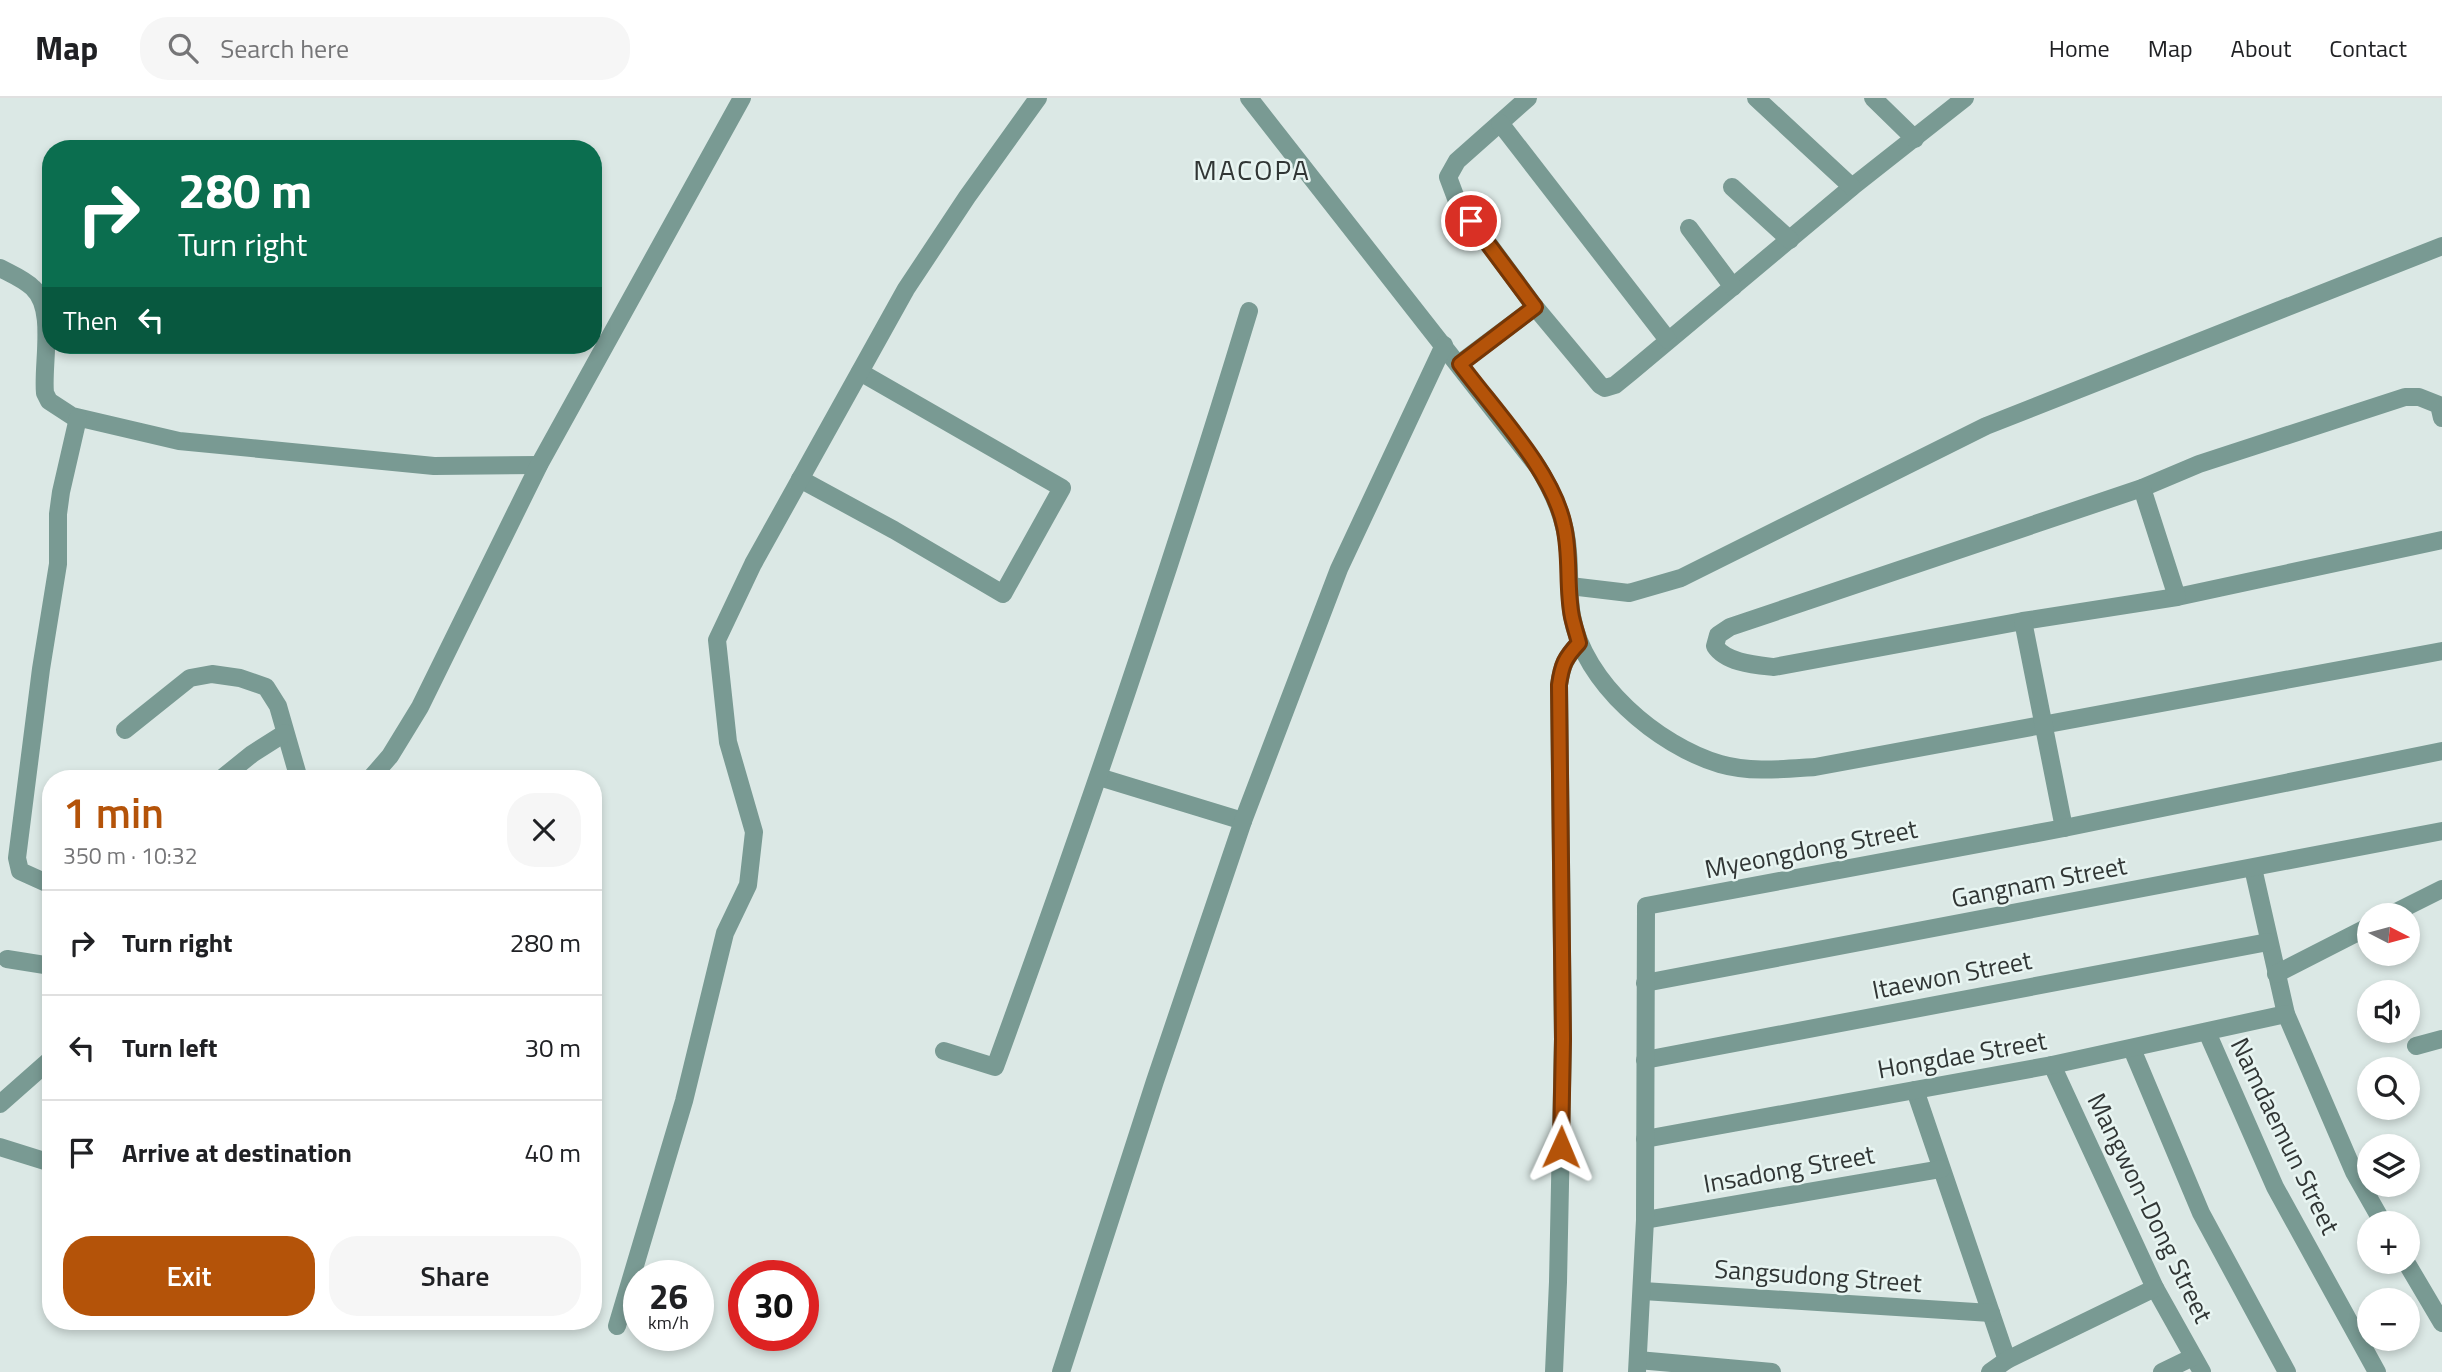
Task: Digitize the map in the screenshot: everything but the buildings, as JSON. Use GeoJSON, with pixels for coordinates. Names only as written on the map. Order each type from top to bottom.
{"type":"FeatureCollection","features":[{"type":"Feature","properties":{"kind":"street"},"geometry":{"type":"LineString","coordinates":[[602,352],[741,98]]}},
{"type":"Feature","properties":{"kind":"street"},"geometry":{"type":"LineString","coordinates":[[617,1325],[684,1101],[725,933],[748,885],[754,832],[728,742],[717,640],[753,564],[906,289],[931,249],[1038,98]]}},
{"type":"Feature","properties":{"kind":"street"},"geometry":{"type":"LineString","coordinates":[[1249,98],[1460,364],[1538,467],[1555,495],[1564,523],[1572,616],[1579,643],[1600,677],[1640,721],[1680,748],[1721,765],[1764,771],[1815,767],[2442,651]]}},
{"type":"Feature","properties":{"kind":"street"},"geometry":{"type":"LineString","coordinates":[[1528,98],[1458,161],[1449,173],[1449,182],[1457,201],[1535,307],[1605,388],[1615,385],[1852,187],[1965,98]]}},
{"type":"Feature","properties":{"kind":"street"},"geometry":{"type":"LineString","coordinates":[[1756,98],[1852,187]]}},
{"type":"Feature","properties":{"kind":"street"},"geometry":{"type":"LineString","coordinates":[[1873,98],[1915,139]]}},
{"type":"Feature","properties":{"kind":"street"},"geometry":{"type":"LineString","coordinates":[[1500,123],[1668,340]]}},
{"type":"Feature","properties":{"kind":"street"},"geometry":{"type":"LineString","coordinates":[[1732,187],[1790,240]]}},
{"type":"Feature","properties":{"kind":"street"},"geometry":{"type":"LineString","coordinates":[[1689,228],[1733,287]]}},
{"type":"Feature","properties":{"kind":"street"},"geometry":{"type":"LineString","coordinates":[[1570,586],[1629,593],[1681,578],[1986,426],[2442,246]]}},
{"type":"Feature","properties":{"kind":"street"},"geometry":{"type":"LineString","coordinates":[[0,268],[25,282],[40,298],[42,306]]}},
{"type":"Feature","properties":{"kind":"street"},"geometry":{"type":"LineString","coordinates":[[1460,364],[1535,307]]}},
{"type":"Feature","properties":{"kind":"street"},"geometry":{"type":"LineString","coordinates":[[944,1051],[996,1068],[1171,564],[1249,311]]}},
{"type":"Feature","properties":{"kind":"street"},"geometry":{"type":"LineString","coordinates":[[1061,1372],[1243,821],[1339,569],[1444,345]]}},
{"type":"Feature","properties":{"kind":"street"},"geometry":{"type":"LineString","coordinates":[[45,354],[46,393],[49,401],[56,407],[78,418],[139,433],[208,444],[435,466],[540,465]]}},
{"type":"Feature","properties":{"kind":"street"},"geometry":{"type":"LineString","coordinates":[[378,770],[390,756],[420,707],[540,465],[601,354]]}},
{"type":"Feature","properties":{"kind":"street"},"geometry":{"type":"LineString","coordinates":[[800,479],[1003,594],[1062,488],[860,372]]}},
{"type":"Feature","properties":{"kind":"street"},"geometry":{"type":"LineString","coordinates":[[2442,418],[2439,405],[2419,397],[2405,397],[2199,464],[2142,488],[1730,627],[1718,635],[1715,646],[1718,651],[1743,662],[1774,667],[2023,621],[2177,597],[2442,540]]}},
{"type":"Feature","properties":{"kind":"street"},"geometry":{"type":"LineString","coordinates":[[42,881],[20,871],[17,858],[41,669],[58,564],[60,503],[66,463],[78,418]]}},
{"type":"Feature","properties":{"kind":"street"},"geometry":{"type":"LineString","coordinates":[[2142,488],[2177,597]]}},
{"type":"Feature","properties":{"kind":"street"},"geometry":{"type":"LineString","coordinates":[[2023,621],[2064,828]]}},
{"type":"Feature","properties":{"kind":"street"},"geometry":{"type":"LineString","coordinates":[[1554,1372],[1563,1039],[1559,685],[1561,667],[1579,643]]}},
{"type":"Feature","properties":{"kind":"street"},"geometry":{"type":"LineString","coordinates":[[125,730],[190,678],[212,674],[240,678],[266,687],[278,706],[296,770]]}},
{"type":"Feature","properties":{"kind":"street"},"geometry":{"type":"LineString","coordinates":[[232,770],[285,733]]}},
{"type":"Feature","properties":{"kind":"street","name":"Myeongdong Street"},"geometry":{"type":"LineString","coordinates":[[1638,1366],[1645,1220],[1646,906],[2064,828],[2442,751]]}},
{"type":"Feature","properties":{"kind":"street"},"geometry":{"type":"LineString","coordinates":[[1099,777],[1243,821]]}},
{"type":"Feature","properties":{"kind":"street","name":"Gangnam Street"},"geometry":{"type":"LineString","coordinates":[[1645,983],[2442,831]]}},
{"type":"Feature","properties":{"kind":"street"},"geometry":{"type":"LineString","coordinates":[[2253,868],[2286,1014],[2343,1148],[2377,1211]]}},
{"type":"Feature","properties":{"kind":"street"},"geometry":{"type":"LineString","coordinates":[[2414,903],[2442,889]]}},
{"type":"Feature","properties":{"kind":"street"},"geometry":{"type":"LineString","coordinates":[[2276,974],[2357,933]]}},
{"type":"Feature","properties":{"kind":"street","name":"Itaewon Street"},"geometry":{"type":"LineString","coordinates":[[1646,1060],[2268,942]]}},
{"type":"Feature","properties":{"kind":"street"},"geometry":{"type":"LineString","coordinates":[[7,959],[42,965]]}},
{"type":"Feature","properties":{"kind":"street","name":"Hongdae Street"},"geometry":{"type":"LineString","coordinates":[[1645,1139],[2052,1065],[2286,1014]]}},
{"type":"Feature","properties":{"kind":"street","name":"Namdaemun Street"},"geometry":{"type":"LineString","coordinates":[[2207,1032],[2275,1187],[2377,1372]]}},
{"type":"Feature","properties":{"kind":"street"},"geometry":{"type":"LineString","coordinates":[[2416,1046],[2442,1039]]}},
{"type":"Feature","properties":{"kind":"street"},"geometry":{"type":"LineString","coordinates":[[2133,1049],[2201,1213],[2287,1372]]}},
{"type":"Feature","properties":{"kind":"street","name":"Mangwon-Dong Street"},"geometry":{"type":"LineString","coordinates":[[2052,1065],[2155,1288],[2197,1364]]}},
{"type":"Feature","properties":{"kind":"street"},"geometry":{"type":"LineString","coordinates":[[0,1104],[42,1067]]}},
{"type":"Feature","properties":{"kind":"street"},"geometry":{"type":"LineString","coordinates":[[1915,1090],[2007,1360]]}},
{"type":"Feature","properties":{"kind":"street"},"geometry":{"type":"LineString","coordinates":[[0,1147],[42,1160]]}},
{"type":"Feature","properties":{"kind":"street","name":"Insadong Street"},"geometry":{"type":"LineString","coordinates":[[1645,1220],[1941,1169]]}},
{"type":"Feature","properties":{"kind":"street"},"geometry":{"type":"LineString","coordinates":[[2413,1274],[2442,1323]]}},
{"type":"Feature","properties":{"kind":"street"},"geometry":{"type":"LineString","coordinates":[[1990,1372],[2007,1360],[2155,1288]]}},
{"type":"Feature","properties":{"kind":"street","name":"Sangsudong Street"},"geometry":{"type":"LineString","coordinates":[[1643,1291],[1991,1313]]}},
{"type":"Feature","properties":{"kind":"street"},"geometry":{"type":"LineString","coordinates":[[2162,1372],[2197,1364]]}},
{"type":"Feature","properties":{"kind":"street"},"geometry":{"type":"LineString","coordinates":[[1638,1366],[1772,1372]]}},
{"type":"Feature","properties":{"kind":"district","name":"MACOPA"},"geometry":{"type":"Point","coordinates":[1252,170]}},
{"type":"Feature","properties":{"kind":"route"},"geometry":{"type":"LineString","coordinates":[[1471,221],[1535,307],[1460,364],[1538,467],[1555,495],[1564,523],[1572,616],[1579,643],[1561,667],[1559,685],[1563,1039],[1561,1147]]}}]}
